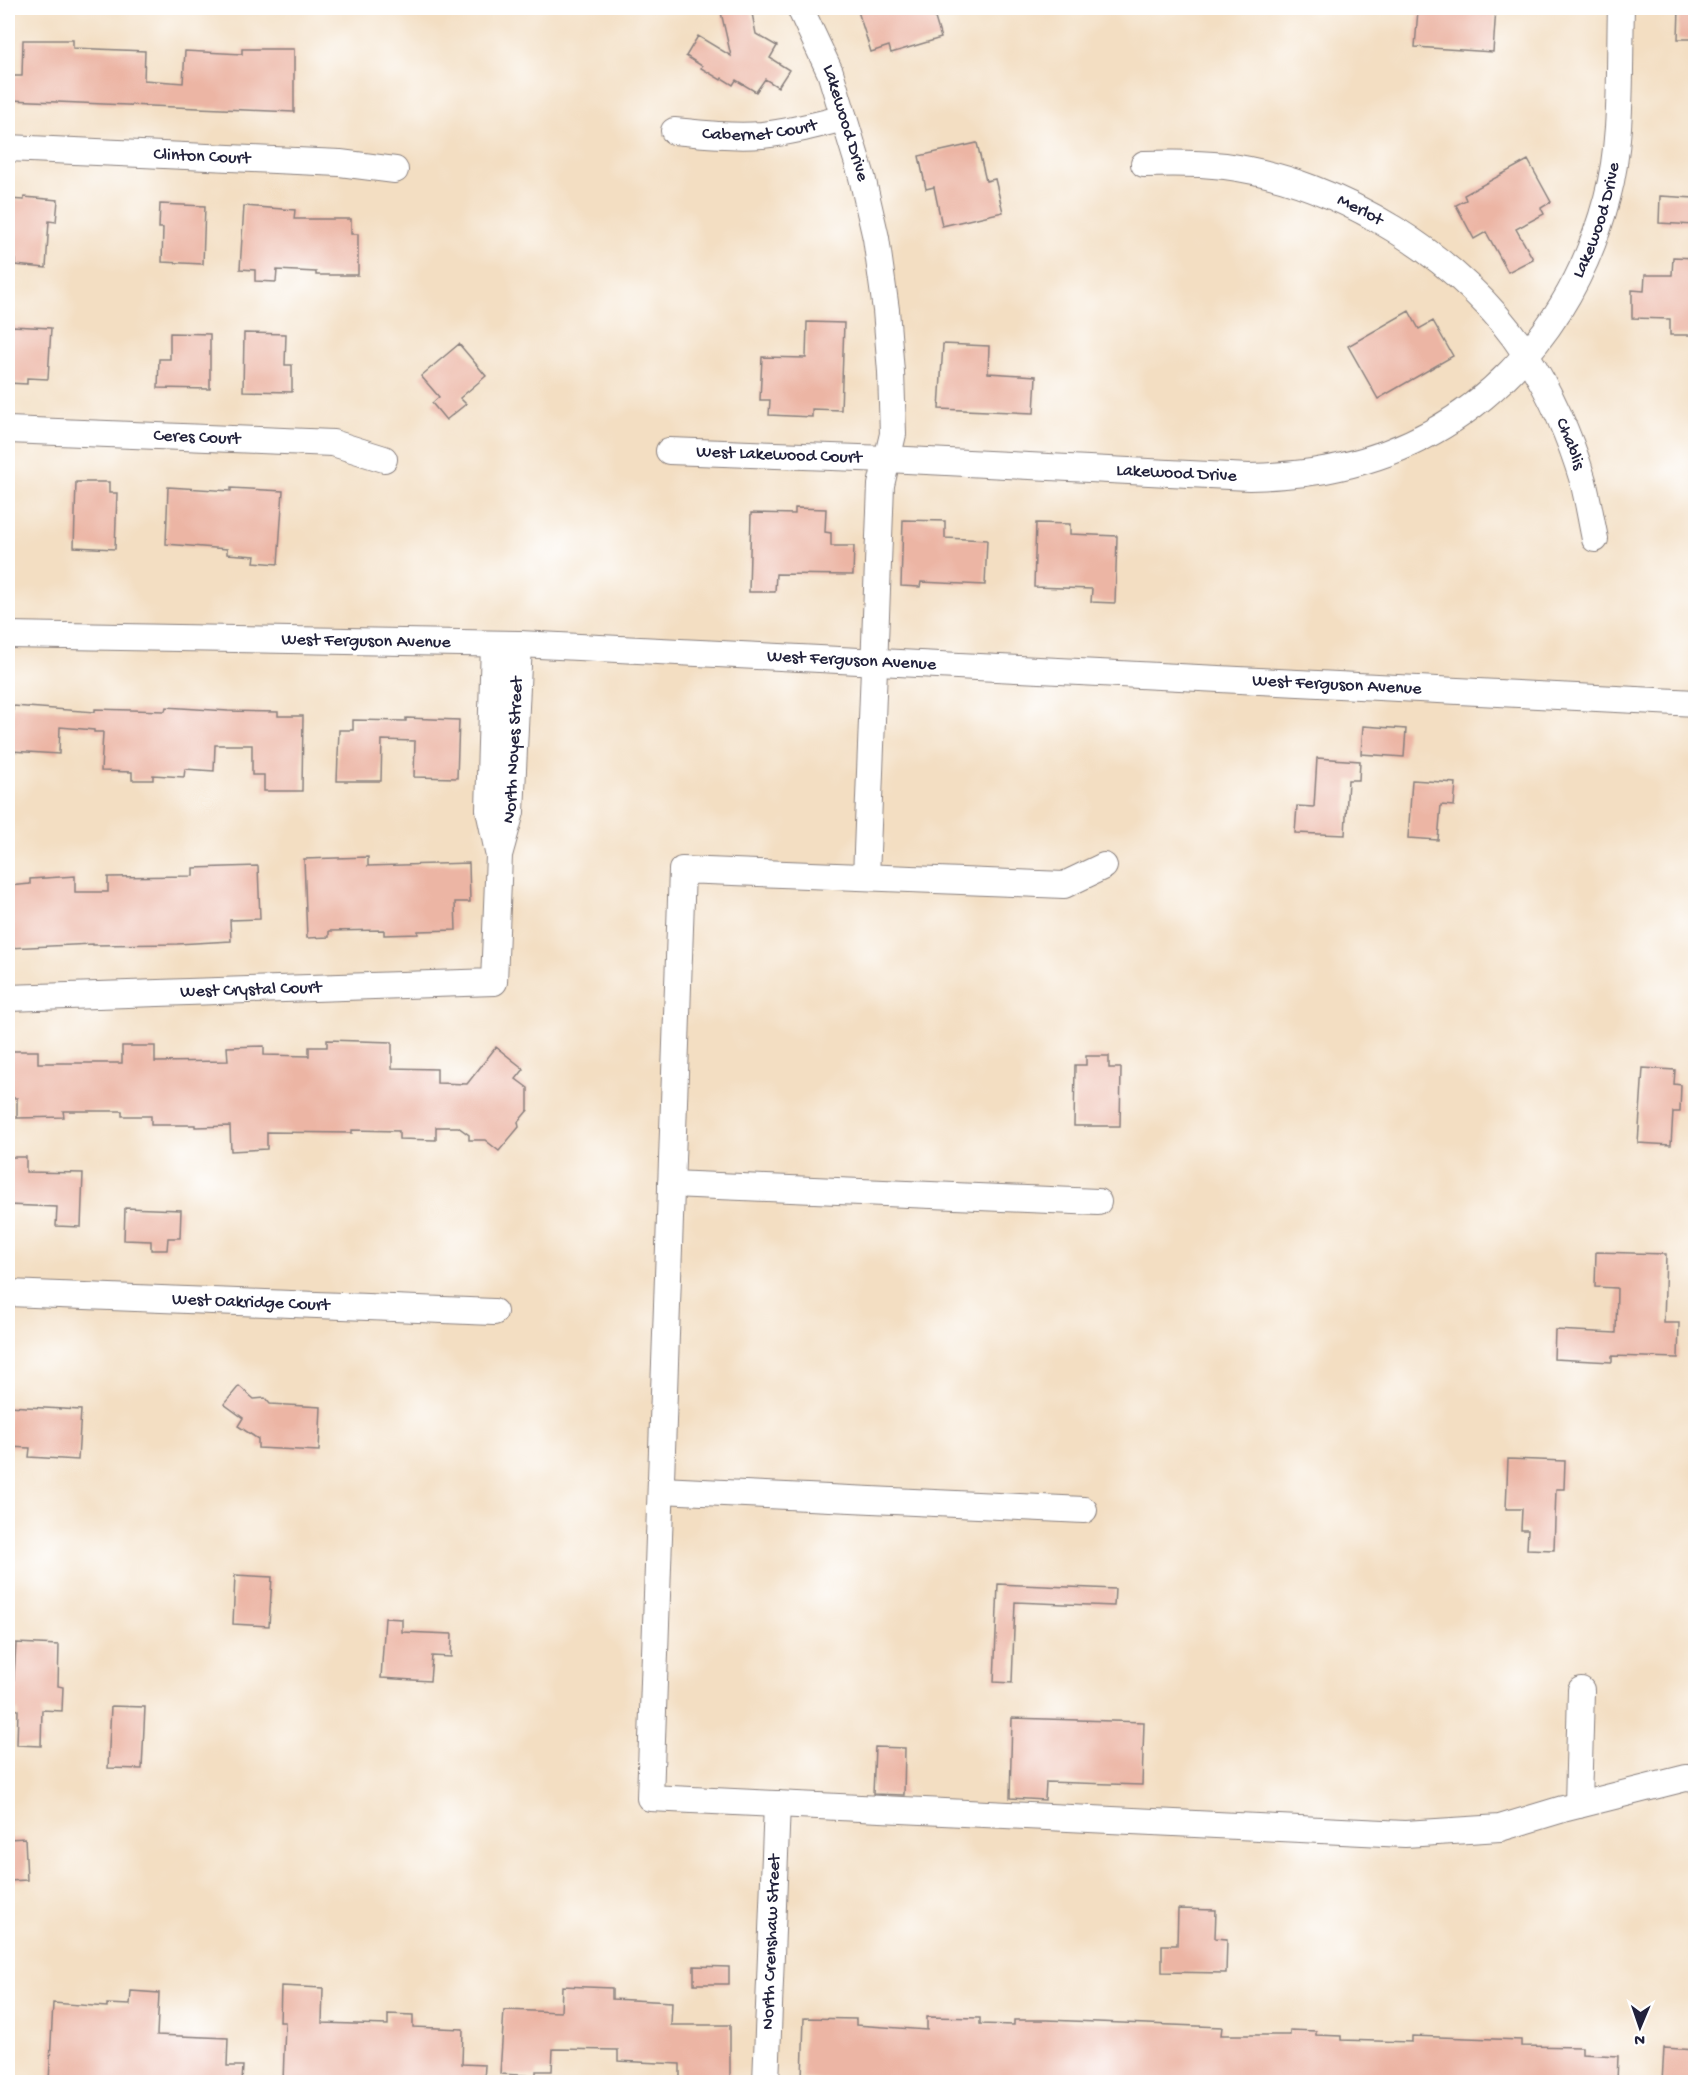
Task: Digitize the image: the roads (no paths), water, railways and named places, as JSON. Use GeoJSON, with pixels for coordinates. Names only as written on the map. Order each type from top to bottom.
{"type":"FeatureCollection","features":[{"type":"Feature","properties":{"kind":"street","name":"Lakewood Drive"},"geometry":{"type":"LineString","coordinates":[[800,8],[830,72],[862,177],[876,238],[886,310],[891,372],[893,434],[887,459],[1249,477],[1295,475],[1340,467],[1387,453],[1424,436],[1469,408],[1510,374],[1527,356],[1576,283],[1596,235],[1608,196],[1615,153],[1622,8]]}},
{"type":"Feature","properties":{"kind":"street","name":"Cabernet Court"},"geometry":{"type":"LineString","coordinates":[[674,131],[719,135],[760,135],[798,130],[844,118]]}},
{"type":"Feature","properties":{"kind":"street","name":"Clinton Court"},"geometry":{"type":"LineString","coordinates":[[8,148],[340,163],[395,170]]}},
{"type":"Feature","properties":{"kind":"street","name":"Merlot"},"geometry":{"type":"LineString","coordinates":[[1144,164],[1226,166],[1308,187],[1356,207],[1394,229],[1428,253],[1472,290],[1510,331],[1527,356]]}},
{"type":"Feature","properties":{"kind":"street","name":"Chablis"},"geometry":{"type":"LineString","coordinates":[[1527,356],[1565,429],[1583,482],[1595,539]]}},
{"type":"Feature","properties":{"kind":"street","name":"Ceres Court"},"geometry":{"type":"LineString","coordinates":[[8,430],[333,444],[384,459]]}},
{"type":"Feature","properties":{"kind":"street","name":"West Lakewood Court"},"geometry":{"type":"LineString","coordinates":[[669,451],[887,459]]}},
{"type":"Feature","properties":{"kind":"street"},"geometry":{"type":"LineString","coordinates":[[866,877],[881,485],[887,459]]}},
{"type":"Feature","properties":{"kind":"street","name":"West Ferguson Avenue"},"geometry":{"type":"LineString","coordinates":[[8,635],[507,644],[1695,703]]}},
{"type":"Feature","properties":{"kind":"street","name":"North Noyes Street"},"geometry":{"type":"LineString","coordinates":[[494,982],[499,855],[489,810],[507,644]]}},
{"type":"Feature","properties":{"kind":"street"},"geometry":{"type":"LineString","coordinates":[[1104,866],[1064,885],[682,870],[650,1798],[1405,1834],[1500,1828],[1578,1805],[1686,1778],[1695,1779]]}},
{"type":"Feature","properties":{"kind":"street","name":"West Crystal Court"},"geometry":{"type":"LineString","coordinates":[[8,999],[494,982]]}},
{"type":"Feature","properties":{"kind":"street"},"geometry":{"type":"LineString","coordinates":[[671,1184],[1098,1202]]}},
{"type":"Feature","properties":{"kind":"street","name":"West Oakridge Court"},"geometry":{"type":"LineString","coordinates":[[8,1293],[494,1312]]}},
{"type":"Feature","properties":{"kind":"street"},"geometry":{"type":"LineString","coordinates":[[661,1490],[1084,1510]]}},
{"type":"Feature","properties":{"kind":"street"},"geometry":{"type":"LineString","coordinates":[[1578,1805],[1581,1690]]}},
{"type":"Feature","properties":{"kind":"street","name":"North Crenshaw Street"},"geometry":{"type":"LineString","coordinates":[[766,2082],[777,1804]]}}]}
